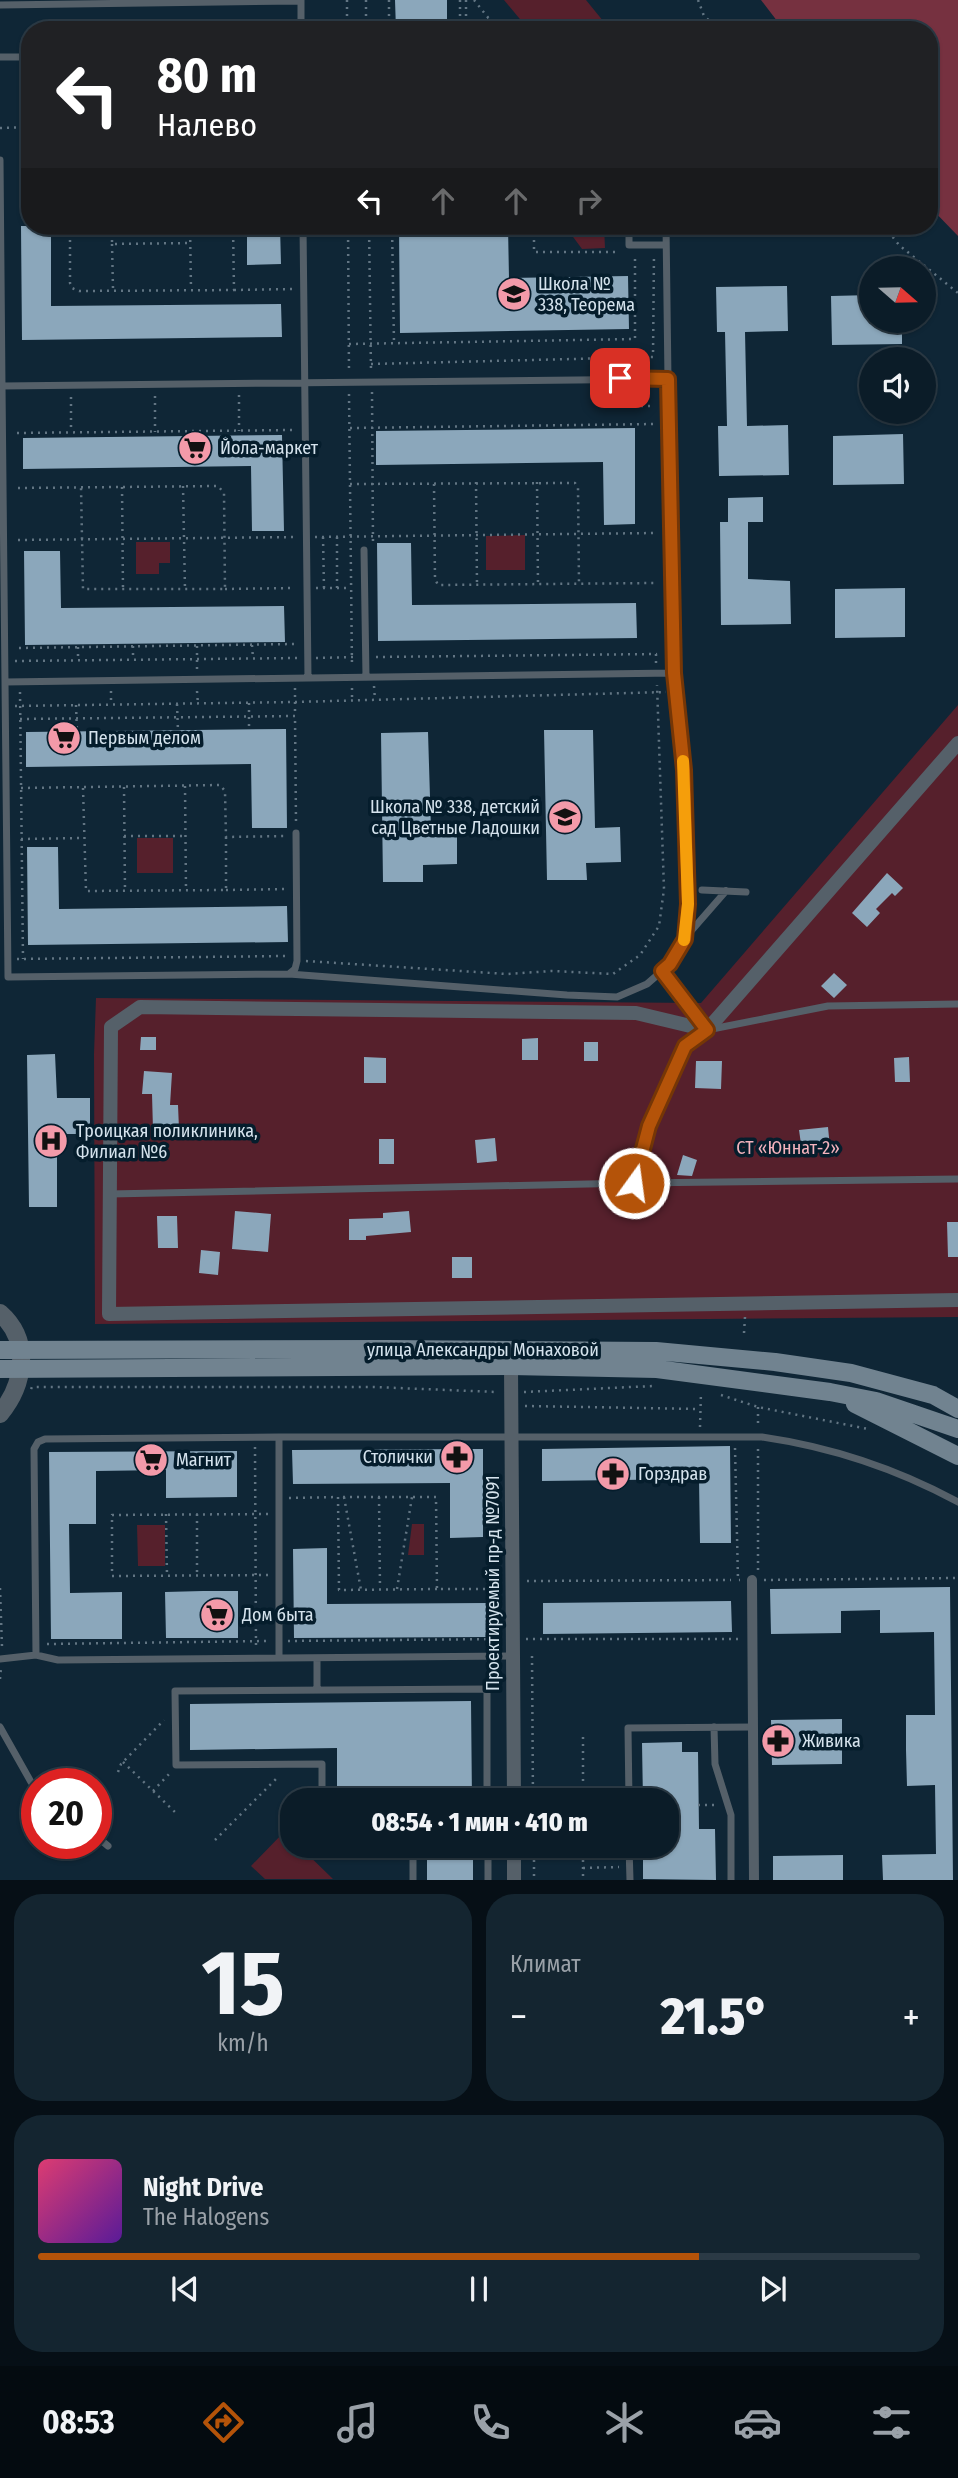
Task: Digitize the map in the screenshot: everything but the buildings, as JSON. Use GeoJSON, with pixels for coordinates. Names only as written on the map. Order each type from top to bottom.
{"type":"FeatureCollection","features":[{"type":"Feature","properties":{"kind":"main road","name":"улица Александры Монаховой"},"geometry":{"type":"LineString","coordinates":[[0,1368],[21,1359],[401,1349],[656,1351],[840,1371],[933,1395],[958,1409]]}},
{"type":"Feature","properties":{"kind":"main road","name":"улица Александры Монаховой"},"geometry":{"type":"LineString","coordinates":[[0,1350],[21,1359],[657,1369],[830,1392],[898,1407],[958,1429]]}},
{"type":"Feature","properties":{"kind":"main road"},"geometry":{"type":"LineString","coordinates":[[830,1392],[958,1456]]}},
{"type":"Feature","properties":{"kind":"main road"},"geometry":{"type":"LineString","coordinates":[[933,1395],[958,1401]]}},
{"type":"Feature","properties":{"kind":"street"},"geometry":{"type":"LineString","coordinates":[[958,743],[707,1030],[636,1013],[141,1007],[111,1027],[109,1314],[958,1300]]}},
{"type":"Feature","properties":{"kind":"street"},"geometry":{"type":"LineString","coordinates":[[0,1314],[16,1336],[21,1359],[15,1393],[0,1414]]}},
{"type":"Feature","properties":{"kind":"street","name":"Проектируемый пр-д №7091"},"geometry":{"type":"LineString","coordinates":[[511,1366],[514,1788]]}},
{"type":"Feature","properties":{"kind":"street"},"geometry":{"type":"LineString","coordinates":[[752,1580],[754,1880]]}},
{"type":"Feature","properties":{"kind":"street"},"geometry":{"type":"LineString","coordinates":[[514,1858],[514,1880]]}},
{"type":"Feature","properties":{"kind":"lane"},"geometry":{"type":"LineString","coordinates":[[0,5],[301,1],[301,21]]}},
{"type":"Feature","properties":{"kind":"lane"},"geometry":{"type":"LineString","coordinates":[[0,57],[21,57]]}},
{"type":"Feature","properties":{"kind":"lane"},"geometry":{"type":"LineString","coordinates":[[0,160],[8,959],[4,977],[289,974],[617,997],[647,984],[670,964],[685,939],[726,891]]}},
{"type":"Feature","properties":{"kind":"lane"},"geometry":{"type":"LineString","coordinates":[[303,235],[308,678]]}},
{"type":"Feature","properties":{"kind":"lane"},"geometry":{"type":"LineString","coordinates":[[629,235],[629,244],[666,245]]}},
{"type":"Feature","properties":{"kind":"lane"},"geometry":{"type":"LineString","coordinates":[[666,235],[674,673],[684,770],[688,904],[685,939]]}},
{"type":"Feature","properties":{"kind":"lane"},"geometry":{"type":"LineString","coordinates":[[1,386],[668,379]]}},
{"type":"Feature","properties":{"kind":"lane"},"geometry":{"type":"LineString","coordinates":[[366,677],[369,550]]}},
{"type":"Feature","properties":{"kind":"lane"},"geometry":{"type":"LineString","coordinates":[[5,682],[674,673]]}},
{"type":"Feature","properties":{"kind":"lane"},"geometry":{"type":"LineString","coordinates":[[289,974],[295,969],[297,961],[296,833]]}},
{"type":"Feature","properties":{"kind":"lane"},"geometry":{"type":"LineString","coordinates":[[702,890],[746,892]]}},
{"type":"Feature","properties":{"kind":"lane"},"geometry":{"type":"LineString","coordinates":[[662,971],[707,1030]]}},
{"type":"Feature","properties":{"kind":"lane"},"geometry":{"type":"LineString","coordinates":[[634,1183],[649,1126],[685,1046],[707,1030],[828,1006],[958,1004]]}},
{"type":"Feature","properties":{"kind":"lane"},"geometry":{"type":"LineString","coordinates":[[110,1194],[958,1179]]}},
{"type":"Feature","properties":{"kind":"lane"},"geometry":{"type":"LineString","coordinates":[[279,1437],[279,1658]]}},
{"type":"Feature","properties":{"kind":"lane"},"geometry":{"type":"LineString","coordinates":[[36,1655],[34,1448],[38,1442],[46,1439],[762,1437],[826,1449],[892,1471],[958,1502]]}},
{"type":"Feature","properties":{"kind":"lane"},"geometry":{"type":"LineString","coordinates":[[1,1659],[36,1655],[58,1660],[513,1656]]}},
{"type":"Feature","properties":{"kind":"lane"},"geometry":{"type":"LineString","coordinates":[[317,1658],[317,1690]]}},
{"type":"Feature","properties":{"kind":"lane"},"geometry":{"type":"LineString","coordinates":[[322,1788],[322,1764],[176,1765],[175,1691],[487,1689],[487,1788]]}},
{"type":"Feature","properties":{"kind":"lane"},"geometry":{"type":"LineString","coordinates":[[0,1727],[23,1768]]}},
{"type":"Feature","properties":{"kind":"lane"},"geometry":{"type":"LineString","coordinates":[[715,1727],[715,1764],[731,1815],[732,1880]]}},
{"type":"Feature","properties":{"kind":"lane"},"geometry":{"type":"LineString","coordinates":[[629,1788],[628,1728],[753,1727]]}},
{"type":"Feature","properties":{"kind":"lane"},"geometry":{"type":"LineString","coordinates":[[413,1858],[413,1880]]}},
{"type":"Feature","properties":{"kind":"lane"},"geometry":{"type":"LineString","coordinates":[[488,1858],[488,1880]]}},
{"type":"Feature","properties":{"kind":"lane"},"geometry":{"type":"LineString","coordinates":[[629,1858],[630,1880]]}},
{"type":"Feature","properties":{"kind":"path"},"geometry":{"type":"LineString","coordinates":[[347,0],[347,21]]}},
{"type":"Feature","properties":{"kind":"path"},"geometry":{"type":"LineString","coordinates":[[366,0],[366,21]]}},
{"type":"Feature","properties":{"kind":"path"},"geometry":{"type":"LineString","coordinates":[[389,0],[390,21]]}},
{"type":"Feature","properties":{"kind":"path"},"geometry":{"type":"LineString","coordinates":[[460,0],[460,21]]}},
{"type":"Feature","properties":{"kind":"path"},"geometry":{"type":"LineString","coordinates":[[466,0],[466,21]]}},
{"type":"Feature","properties":{"kind":"path"},"geometry":{"type":"LineString","coordinates":[[474,0],[489,19]]}},
{"type":"Feature","properties":{"kind":"path"},"geometry":{"type":"LineString","coordinates":[[698,0],[704,16],[710,21]]}},
{"type":"Feature","properties":{"kind":"path"},"geometry":{"type":"LineString","coordinates":[[0,128],[21,127]]}},
{"type":"Feature","properties":{"kind":"path"},"geometry":{"type":"LineString","coordinates":[[69,235],[72,288],[79,291],[281,289]]}},
{"type":"Feature","properties":{"kind":"path"},"geometry":{"type":"LineString","coordinates":[[112,235],[113,291]]}},
{"type":"Feature","properties":{"kind":"path"},"geometry":{"type":"LineString","coordinates":[[190,235],[191,290]]}},
{"type":"Feature","properties":{"kind":"path"},"geometry":{"type":"LineString","coordinates":[[233,235],[234,290]]}},
{"type":"Feature","properties":{"kind":"path"},"geometry":{"type":"LineString","coordinates":[[348,235],[352,701]]}},
{"type":"Feature","properties":{"kind":"path"},"geometry":{"type":"LineString","coordinates":[[369,235],[373,536],[369,550]]}},
{"type":"Feature","properties":{"kind":"path"},"geometry":{"type":"LineString","coordinates":[[392,235],[394,343]]}},
{"type":"Feature","properties":{"kind":"path"},"geometry":{"type":"LineString","coordinates":[[534,235],[534,252],[622,252]]}},
{"type":"Feature","properties":{"kind":"path"},"geometry":{"type":"LineString","coordinates":[[891,235],[899,245],[958,293]]}},
{"type":"Feature","properties":{"kind":"path"},"geometry":{"type":"LineString","coordinates":[[112,244],[190,243]]}},
{"type":"Feature","properties":{"kind":"path"},"geometry":{"type":"LineString","coordinates":[[371,364],[653,358],[654,245]]}},
{"type":"Feature","properties":{"kind":"path"},"geometry":{"type":"LineString","coordinates":[[349,344],[635,339],[635,252]]}},
{"type":"Feature","properties":{"kind":"path"},"geometry":{"type":"LineString","coordinates":[[239,395],[239,431]]}},
{"type":"Feature","properties":{"kind":"path"},"geometry":{"type":"LineString","coordinates":[[155,396],[155,432]]}},
{"type":"Feature","properties":{"kind":"path"},"geometry":{"type":"LineString","coordinates":[[71,397],[71,433]]}},
{"type":"Feature","properties":{"kind":"path"},"geometry":{"type":"LineString","coordinates":[[620,406],[653,406]]}},
{"type":"Feature","properties":{"kind":"path"},"geometry":{"type":"LineString","coordinates":[[350,428],[654,424]]}},
{"type":"Feature","properties":{"kind":"path"},"geometry":{"type":"LineString","coordinates":[[17,433],[292,430]]}},
{"type":"Feature","properties":{"kind":"path"},"geometry":{"type":"LineString","coordinates":[[350,484],[571,481],[577,485],[579,584]]}},
{"type":"Feature","properties":{"kind":"path"},"geometry":{"type":"LineString","coordinates":[[476,482],[477,585]]}},
{"type":"Feature","properties":{"kind":"path"},"geometry":{"type":"LineString","coordinates":[[537,482],[538,584]]}},
{"type":"Feature","properties":{"kind":"path"},"geometry":{"type":"LineString","coordinates":[[434,483],[436,583],[655,583]]}},
{"type":"Feature","properties":{"kind":"path"},"geometry":{"type":"LineString","coordinates":[[183,486],[184,590]]}},
{"type":"Feature","properties":{"kind":"path"},"geometry":{"type":"LineString","coordinates":[[18,488],[218,486],[223,489],[225,589]]}},
{"type":"Feature","properties":{"kind":"path"},"geometry":{"type":"LineString","coordinates":[[81,487],[83,589],[284,588]]}},
{"type":"Feature","properties":{"kind":"path"},"geometry":{"type":"LineString","coordinates":[[122,487],[123,590]]}},
{"type":"Feature","properties":{"kind":"path"},"geometry":{"type":"LineString","coordinates":[[18,540],[655,533]]}},
{"type":"Feature","properties":{"kind":"path"},"geometry":{"type":"LineString","coordinates":[[323,537],[324,588]]}},
{"type":"Feature","properties":{"kind":"path"},"geometry":{"type":"LineString","coordinates":[[337,537],[337,588]]}},
{"type":"Feature","properties":{"kind":"path"},"geometry":{"type":"LineString","coordinates":[[19,648],[294,644]]}},
{"type":"Feature","properties":{"kind":"path"},"geometry":{"type":"LineString","coordinates":[[252,645],[253,658]]}},
{"type":"Feature","properties":{"kind":"path"},"geometry":{"type":"LineString","coordinates":[[133,646],[134,660]]}},
{"type":"Feature","properties":{"kind":"path"},"geometry":{"type":"LineString","coordinates":[[78,647],[78,660]]}},
{"type":"Feature","properties":{"kind":"path"},"geometry":{"type":"LineString","coordinates":[[374,657],[656,654]]}},
{"type":"Feature","properties":{"kind":"path"},"geometry":{"type":"LineString","coordinates":[[318,657],[352,657]]}},
{"type":"Feature","properties":{"kind":"path"},"geometry":{"type":"LineString","coordinates":[[20,661],[294,658]]}},
{"type":"Feature","properties":{"kind":"path"},"geometry":{"type":"LineString","coordinates":[[306,961],[507,974],[552,971],[613,974],[639,955],[659,926],[664,889],[656,674]]}},
{"type":"Feature","properties":{"kind":"path"},"geometry":{"type":"LineString","coordinates":[[23,959],[20,706],[352,701],[669,692]]}},
{"type":"Feature","properties":{"kind":"path"},"geometry":{"type":"LineString","coordinates":[[249,703],[249,730]]}},
{"type":"Feature","properties":{"kind":"path"},"geometry":{"type":"LineString","coordinates":[[177,704],[178,731]]}},
{"type":"Feature","properties":{"kind":"path"},"geometry":{"type":"LineString","coordinates":[[76,705],[77,732]]}},
{"type":"Feature","properties":{"kind":"path"},"geometry":{"type":"LineString","coordinates":[[20,719],[295,716],[296,833]]}},
{"type":"Feature","properties":{"kind":"path"},"geometry":{"type":"LineString","coordinates":[[185,786],[186,890]]}},
{"type":"Feature","properties":{"kind":"path"},"geometry":{"type":"LineString","coordinates":[[83,787],[84,889],[89,892],[287,889]]}},
{"type":"Feature","properties":{"kind":"path"},"geometry":{"type":"LineString","coordinates":[[124,787],[125,891]]}},
{"type":"Feature","properties":{"kind":"path"},"geometry":{"type":"LineString","coordinates":[[21,788],[224,788],[226,890]]}},
{"type":"Feature","properties":{"kind":"path"},"geometry":{"type":"LineString","coordinates":[[124,836],[186,836]]}},
{"type":"Feature","properties":{"kind":"path"},"geometry":{"type":"LineString","coordinates":[[226,837],[287,836]]}},
{"type":"Feature","properties":{"kind":"path"},"geometry":{"type":"LineString","coordinates":[[21,839],[83,838]]}},
{"type":"Feature","properties":{"kind":"path"},"geometry":{"type":"LineString","coordinates":[[8,959],[292,956]]}},
{"type":"Feature","properties":{"kind":"path"},"geometry":{"type":"LineString","coordinates":[[28,1398],[32,1387],[374,1387],[511,1392],[662,1386]]}},
{"type":"Feature","properties":{"kind":"path"},"geometry":{"type":"LineString","coordinates":[[699,1437],[701,1388]]}},
{"type":"Feature","properties":{"kind":"path"},"geometry":{"type":"LineString","coordinates":[[712,1392],[758,1407],[874,1431]]}},
{"type":"Feature","properties":{"kind":"path"},"geometry":{"type":"LineString","coordinates":[[525,1406],[700,1409]]}},
{"type":"Feature","properties":{"kind":"path"},"geometry":{"type":"LineString","coordinates":[[255,1437],[257,1658]]}},
{"type":"Feature","properties":{"kind":"path"},"geometry":{"type":"LineString","coordinates":[[735,1439],[738,1580],[958,1578]]}},
{"type":"Feature","properties":{"kind":"path"},"geometry":{"type":"LineString","coordinates":[[338,1497],[339,1590],[484,1589]]}},
{"type":"Feature","properties":{"kind":"path"},"geometry":{"type":"LineString","coordinates":[[344,1497],[361,1590]]}},
{"type":"Feature","properties":{"kind":"path"},"geometry":{"type":"LineString","coordinates":[[379,1497],[380,1590]]}},
{"type":"Feature","properties":{"kind":"path"},"geometry":{"type":"LineString","coordinates":[[397,1589],[412,1497]]}},
{"type":"Feature","properties":{"kind":"path"},"geometry":{"type":"LineString","coordinates":[[293,1498],[436,1497],[437,1589]]}},
{"type":"Feature","properties":{"kind":"path"},"geometry":{"type":"LineString","coordinates":[[166,1514],[167,1576]]}},
{"type":"Feature","properties":{"kind":"path"},"geometry":{"type":"LineString","coordinates":[[197,1514],[197,1576]]}},
{"type":"Feature","properties":{"kind":"path"},"geometry":{"type":"LineString","coordinates":[[279,1514],[112,1515],[112,1576],[279,1575]]}},
{"type":"Feature","properties":{"kind":"path"},"geometry":{"type":"LineString","coordinates":[[513,1581],[731,1580]]}},
{"type":"Feature","properties":{"kind":"path"},"geometry":{"type":"LineString","coordinates":[[0,1587],[0,1679]]}},
{"type":"Feature","properties":{"kind":"path"},"geometry":{"type":"LineString","coordinates":[[36,1644],[753,1639]]}},
{"type":"Feature","properties":{"kind":"path"},"geometry":{"type":"LineString","coordinates":[[532,1656],[533,1788]]}},
{"type":"Feature","properties":{"kind":"path"},"geometry":{"type":"LineString","coordinates":[[118,1772],[123,1762],[175,1709]]}},
{"type":"Feature","properties":{"kind":"path"},"geometry":{"type":"LineString","coordinates":[[583,1737],[583,1788]]}},
{"type":"Feature","properties":{"kind":"path"},"geometry":{"type":"LineString","coordinates":[[123,1762],[178,1815]]}},
{"type":"Feature","properties":{"kind":"path"},"geometry":{"type":"LineString","coordinates":[[215,1840],[290,1764]]}},
{"type":"Feature","properties":{"kind":"path"},"geometry":{"type":"LineString","coordinates":[[153,1791],[176,1765]]}},
{"type":"Feature","properties":{"kind":"path"},"geometry":{"type":"LineString","coordinates":[[534,1858],[534,1880]]}},
{"type":"Feature","properties":{"kind":"path"},"geometry":{"type":"LineString","coordinates":[[583,1858],[583,1880]]}},
{"type":"Feature","properties":{"kind":"path"},"geometry":{"type":"LineString","coordinates":[[583,1868],[629,1867]]}},
{"type":"Feature","properties":{"kind":"green space"},"geometry":{"type":"Polygon","coordinates":[[[504,0],[586,0],[603,21],[522,21],[504,0]]]}},
{"type":"Feature","properties":{"kind":"green space"},"geometry":{"type":"Polygon","coordinates":[[[572,235],[604,235],[605,248],[582,249],[572,235]]]}},
{"type":"Feature","properties":{"kind":"green space"},"geometry":{"type":"Polygon","coordinates":[[[525,535],[525,570],[486,570],[486,536],[525,535]]]}},
{"type":"Feature","properties":{"kind":"green space"},"geometry":{"type":"Polygon","coordinates":[[[136,542],[170,542],[170,563],[159,563],[159,574],[136,574],[136,542]]]}},
{"type":"Feature","properties":{"kind":"green space","name":"СТ «Юннат-2»"},"geometry":{"type":"Polygon","coordinates":[[[958,705],[958,1317],[95,1324],[96,998],[701,1003],[958,705]]]}},
{"type":"Feature","properties":{"kind":"green space"},"geometry":{"type":"Polygon","coordinates":[[[137,838],[173,838],[173,873],[137,873],[137,838]]]}},
{"type":"Feature","properties":{"kind":"green space"},"geometry":{"type":"Polygon","coordinates":[[[412,1524],[424,1524],[424,1555],[408,1555],[412,1524]]]}},
{"type":"Feature","properties":{"kind":"green space"},"geometry":{"type":"Polygon","coordinates":[[[137,1525],[165,1525],[165,1566],[138,1566],[137,1525]]]}},
{"type":"Feature","properties":{"kind":"green space"},"geometry":{"type":"Polygon","coordinates":[[[280,1836],[280,1858],[311,1858],[333,1879],[265,1879],[251,1866],[280,1836]]]}},
{"type":"Feature","properties":{"kind":"shaded area"},"geometry":{"type":"Polygon","coordinates":[[[761,0],[958,0],[958,236],[938,215],[938,21],[777,21],[761,0]]]}},
{"type":"Feature","properties":{"kind":"slow traffic"},"geometry":{"type":"LineString","coordinates":[[683,761],[688,904],[684,940]]}},
{"type":"Feature","properties":{"kind":"place","name":"Школа № 338, Теорема"},"geometry":{"type":"Point","coordinates":[514,294]}},
{"type":"Feature","properties":{"kind":"place","name":"Йола-маркет"},"geometry":{"type":"Point","coordinates":[195,448]}},
{"type":"Feature","properties":{"kind":"place","name":"Первым делом"},"geometry":{"type":"Point","coordinates":[64,738]}},
{"type":"Feature","properties":{"kind":"place","name":"Школа № 338, детский сад Цветные Ладошки"},"geometry":{"type":"Point","coordinates":[565,817]}},
{"type":"Feature","properties":{"kind":"place","name":"Троицкая поликлиника, Филиал №6"},"geometry":{"type":"Point","coordinates":[51,1141]}},
{"type":"Feature","properties":{"kind":"place","name":"Столички"},"geometry":{"type":"Point","coordinates":[457,1457]}},
{"type":"Feature","properties":{"kind":"place","name":"Магнит"},"geometry":{"type":"Point","coordinates":[151,1460]}},
{"type":"Feature","properties":{"kind":"place","name":"Горздрав"},"geometry":{"type":"Point","coordinates":[613,1474]}},
{"type":"Feature","properties":{"kind":"place","name":"Дом быта"},"geometry":{"type":"Point","coordinates":[217,1615]}},
{"type":"Feature","properties":{"kind":"place","name":"Живика"},"geometry":{"type":"Point","coordinates":[778,1741]}},
{"type":"Feature","properties":{"kind":"route"},"geometry":{"type":"LineString","coordinates":[[620,378],[668,379],[674,673],[684,770],[688,904],[685,939],[670,964],[662,971],[707,1030],[685,1046],[649,1126],[634,1183]]}}]}
